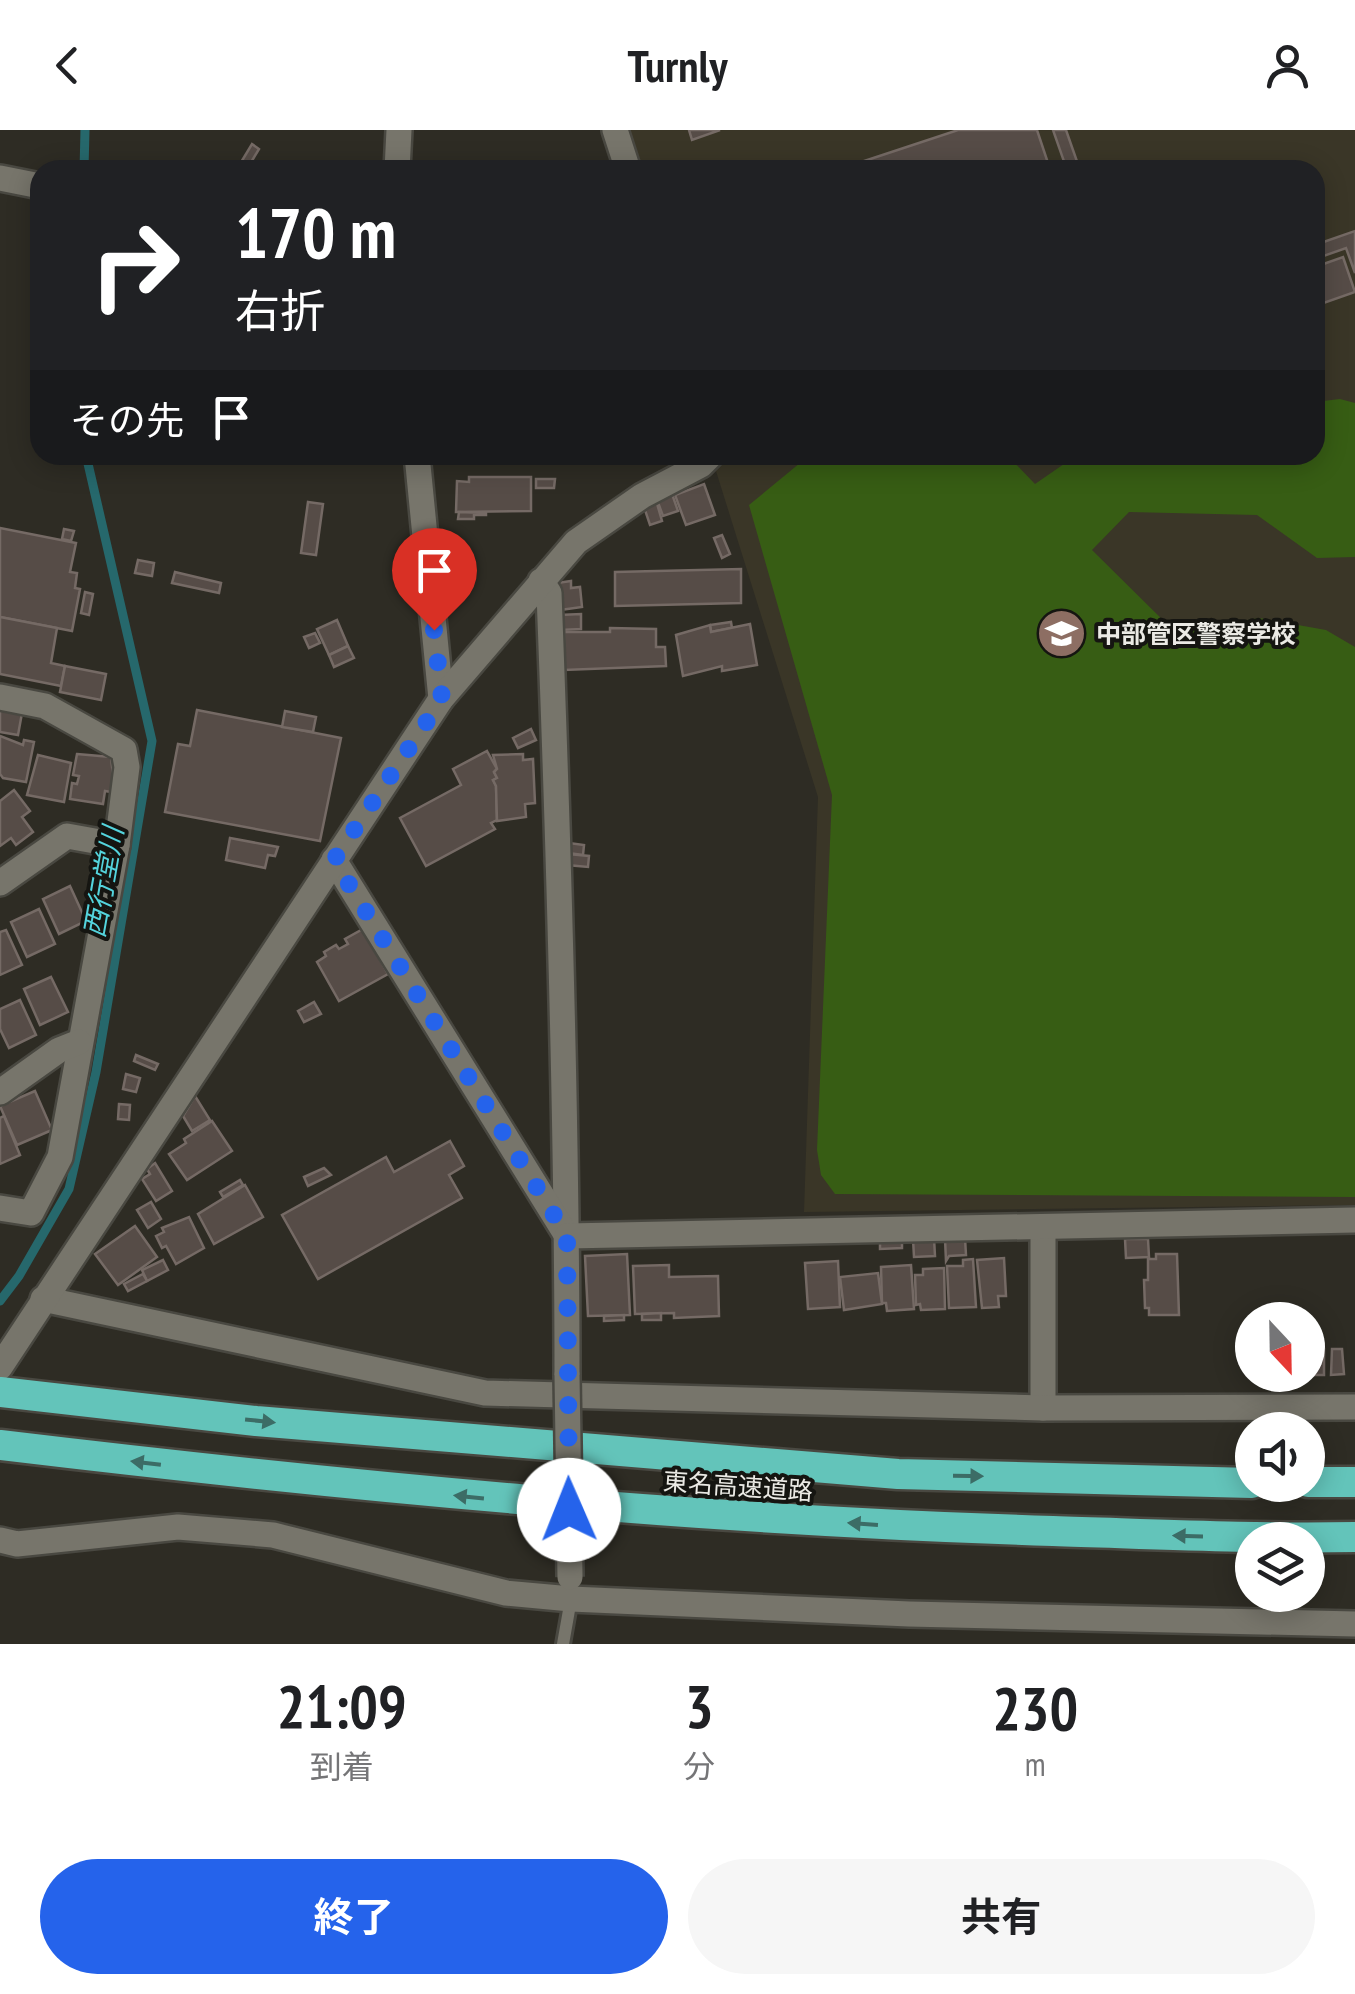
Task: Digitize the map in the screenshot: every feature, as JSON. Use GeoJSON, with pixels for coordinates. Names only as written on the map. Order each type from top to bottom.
{"type":"FeatureCollection","features":[{"type":"Feature","properties":{"kind":"highway","name":"東名高速道路"},"geometry":{"type":"LineString","coordinates":[[12,1394],[256,1421],[898,1474],[1235,1482]]}},
{"type":"Feature","properties":{"kind":"highway","name":"東名高速道路"},"geometry":{"type":"LineString","coordinates":[[0,1446],[539,1503],[888,1526],[1355,1538]]}},
{"type":"Feature","properties":{"kind":"highway"},"geometry":{"type":"LineString","coordinates":[[1325,1482],[1355,1482]]}},
{"type":"Feature","properties":{"kind":"street"},"geometry":{"type":"LineString","coordinates":[[398,160],[399,130]]}},
{"type":"Feature","properties":{"kind":"street"},"geometry":{"type":"LineString","coordinates":[[615,130],[625,160]]}},
{"type":"Feature","properties":{"kind":"street"},"geometry":{"type":"LineString","coordinates":[[0,178],[30,184]]}},
{"type":"Feature","properties":{"kind":"street"},"geometry":{"type":"LineString","coordinates":[[418,465],[442,699]]}},
{"type":"Feature","properties":{"kind":"street"},"geometry":{"type":"LineString","coordinates":[[3,1356],[442,699],[576,542],[642,496],[702,465]]}},
{"type":"Feature","properties":{"kind":"street"},"geometry":{"type":"LineString","coordinates":[[541,581],[549,594],[550,612],[567,1236],[571,1588]]}},
{"type":"Feature","properties":{"kind":"street"},"geometry":{"type":"LineString","coordinates":[[0,697],[45,706],[124,750],[127,767],[117,844],[60,1157],[31,1213],[0,1208]]}},
{"type":"Feature","properties":{"kind":"street"},"geometry":{"type":"LineString","coordinates":[[0,883],[67,836],[117,844]]}},
{"type":"Feature","properties":{"kind":"street"},"geometry":{"type":"LineString","coordinates":[[334,860],[567,1236]]}},
{"type":"Feature","properties":{"kind":"street"},"geometry":{"type":"LineString","coordinates":[[0,1092],[59,1050],[79,1042]]}},
{"type":"Feature","properties":{"kind":"street"},"geometry":{"type":"LineString","coordinates":[[567,1236],[1355,1220]]}},
{"type":"Feature","properties":{"kind":"street"},"geometry":{"type":"LineString","coordinates":[[1043,1227],[1043,1408]]}},
{"type":"Feature","properties":{"kind":"street"},"geometry":{"type":"LineString","coordinates":[[43,1299],[486,1393],[1043,1408],[1355,1408]]}},
{"type":"Feature","properties":{"kind":"street"},"geometry":{"type":"LineString","coordinates":[[0,1540],[17,1544],[178,1527],[273,1535],[506,1593],[571,1588],[928,1615],[1355,1624]]}},
{"type":"Feature","properties":{"kind":"lane"},"geometry":{"type":"LineString","coordinates":[[563,1644],[571,1588]]}},
{"type":"Feature","properties":{"kind":"shaded area","name":"中部管区警察学校"},"geometry":{"type":"Polygon","coordinates":[[[627,130],[1355,130],[1355,1205],[804,1212],[818,797],[716,471],[718,465],[1325,465],[1325,160],[637,160],[627,130]]]}},
{"type":"Feature","properties":{"kind":"green space","name":"中部管区警察学校"},"geometry":{"type":"Polygon","coordinates":[[[1325,401],[1355,403],[1355,557],[1317,558],[1257,515],[1129,512],[1092,550],[1176,633],[1259,618],[1326,630],[1355,647],[1355,1197],[835,1194],[821,1175],[817,1150],[832,795],[749,505],[798,465],[1017,465],[1035,484],[1063,465],[1325,465],[1325,401]]]}},
{"type":"Feature","properties":{"kind":"building"},"geometry":{"type":"Polygon","coordinates":[[[689,130],[720,130],[692,140],[689,130]]]}},
{"type":"Feature","properties":{"kind":"building"},"geometry":{"type":"Polygon","coordinates":[[[958,130],[1037,130],[1047,160],[867,160],[958,130]]]}},
{"type":"Feature","properties":{"kind":"building"},"geometry":{"type":"Polygon","coordinates":[[[1053,130],[1066,130],[1076,160],[1064,160],[1053,130]]]}},
{"type":"Feature","properties":{"kind":"building"},"geometry":{"type":"Polygon","coordinates":[[[252,144],[259,149],[252,160],[242,160],[252,144]]]}},
{"type":"Feature","properties":{"kind":"building"},"geometry":{"type":"Polygon","coordinates":[[[1355,231],[1355,273],[1346,248],[1325,255],[1325,242],[1355,231]]]}},
{"type":"Feature","properties":{"kind":"building"},"geometry":{"type":"Polygon","coordinates":[[[1343,257],[1355,292],[1325,302],[1325,263],[1343,257]]]}},
{"type":"Feature","properties":{"kind":"building"},"geometry":{"type":"Polygon","coordinates":[[[469,477],[531,477],[531,511],[456,512],[457,481],[469,482],[469,477]]]}},
{"type":"Feature","properties":{"kind":"building"},"geometry":{"type":"Polygon","coordinates":[[[536,479],[555,479],[554,488],[536,488],[536,479]]]}},
{"type":"Feature","properties":{"kind":"building"},"geometry":{"type":"Polygon","coordinates":[[[704,484],[715,515],[686,525],[675,495],[704,484]]]}},
{"type":"Feature","properties":{"kind":"building"},"geometry":{"type":"Polygon","coordinates":[[[671,491],[678,511],[663,516],[656,497],[671,491]]]}},
{"type":"Feature","properties":{"kind":"building"},"geometry":{"type":"Polygon","coordinates":[[[656,500],[662,521],[650,525],[643,504],[656,500]]]}},
{"type":"Feature","properties":{"kind":"building"},"geometry":{"type":"Polygon","coordinates":[[[308,502],[323,504],[316,555],[301,553],[308,502]]]}},
{"type":"Feature","properties":{"kind":"building"},"geometry":{"type":"Polygon","coordinates":[[[459,512],[486,513],[486,515],[458,519],[459,512]]]}},
{"type":"Feature","properties":{"kind":"building"},"geometry":{"type":"Polygon","coordinates":[[[0,528],[76,543],[70,572],[77,573],[75,588],[80,589],[72,631],[0,617],[0,528]]]}},
{"type":"Feature","properties":{"kind":"building"},"geometry":{"type":"Polygon","coordinates":[[[64,529],[74,531],[71,541],[62,539],[64,529]]]}},
{"type":"Feature","properties":{"kind":"building"},"geometry":{"type":"Polygon","coordinates":[[[722,535],[730,554],[722,558],[714,538],[722,535]]]}},
{"type":"Feature","properties":{"kind":"building"},"geometry":{"type":"Polygon","coordinates":[[[138,560],[154,563],[152,576],[135,573],[138,560]]]}},
{"type":"Feature","properties":{"kind":"building"},"geometry":{"type":"Polygon","coordinates":[[[741,569],[741,603],[615,606],[615,572],[741,569]]]}},
{"type":"Feature","properties":{"kind":"building"},"geometry":{"type":"Polygon","coordinates":[[[175,572],[221,583],[219,593],[172,583],[175,572]]]}},
{"type":"Feature","properties":{"kind":"building"},"geometry":{"type":"Polygon","coordinates":[[[571,581],[571,588],[580,587],[582,607],[560,610],[557,583],[571,581]]]}},
{"type":"Feature","properties":{"kind":"building"},"geometry":{"type":"Polygon","coordinates":[[[85,592],[93,594],[89,615],[81,613],[85,592]]]}},
{"type":"Feature","properties":{"kind":"building"},"geometry":{"type":"Polygon","coordinates":[[[581,614],[581,629],[560,630],[559,615],[581,614]]]}},
{"type":"Feature","properties":{"kind":"building"},"geometry":{"type":"Polygon","coordinates":[[[0,617],[57,628],[51,663],[65,666],[61,686],[0,674],[0,617]]]}},
{"type":"Feature","properties":{"kind":"building"},"geometry":{"type":"Polygon","coordinates":[[[337,620],[348,646],[329,655],[317,629],[337,620]]]}},
{"type":"Feature","properties":{"kind":"building"},"geometry":{"type":"Polygon","coordinates":[[[731,622],[732,628],[711,632],[710,625],[731,622]]]}},
{"type":"Feature","properties":{"kind":"building"},"geometry":{"type":"Polygon","coordinates":[[[750,624],[757,665],[722,671],[722,666],[683,676],[676,635],[710,625],[711,632],[750,624]]]}},
{"type":"Feature","properties":{"kind":"building"},"geometry":{"type":"Polygon","coordinates":[[[610,628],[656,629],[656,647],[665,647],[666,666],[564,670],[564,632],[610,632],[610,628]]]}},
{"type":"Feature","properties":{"kind":"building"},"geometry":{"type":"Polygon","coordinates":[[[315,633],[320,643],[309,648],[304,637],[315,633]]]}},
{"type":"Feature","properties":{"kind":"building"},"geometry":{"type":"Polygon","coordinates":[[[348,646],[354,658],[334,667],[329,655],[348,646]]]}},
{"type":"Feature","properties":{"kind":"building"},"geometry":{"type":"Polygon","coordinates":[[[65,666],[106,674],[101,700],[60,692],[65,666]]]}},
{"type":"Feature","properties":{"kind":"building"},"geometry":{"type":"Polygon","coordinates":[[[0,709],[22,713],[18,735],[0,732],[0,709]]]}},
{"type":"Feature","properties":{"kind":"building"},"geometry":{"type":"Polygon","coordinates":[[[197,710],[341,738],[320,841],[165,812],[178,744],[190,746],[197,710]]]}},
{"type":"Feature","properties":{"kind":"building"},"geometry":{"type":"Polygon","coordinates":[[[285,711],[316,717],[313,732],[282,727],[285,711]]]}},
{"type":"Feature","properties":{"kind":"building"},"geometry":{"type":"Polygon","coordinates":[[[531,729],[536,740],[518,748],[513,738],[531,729]]]}},
{"type":"Feature","properties":{"kind":"building"},"geometry":{"type":"Polygon","coordinates":[[[0,736],[23,745],[24,740],[34,742],[26,782],[0,774],[0,736]]]}},
{"type":"Feature","properties":{"kind":"building"},"geometry":{"type":"Polygon","coordinates":[[[487,751],[497,769],[497,778],[493,780],[497,820],[491,823],[495,829],[426,866],[400,818],[461,785],[453,769],[487,751]]]}},
{"type":"Feature","properties":{"kind":"building"},"geometry":{"type":"Polygon","coordinates":[[[77,754],[111,757],[111,792],[105,791],[103,804],[70,799],[72,783],[77,784],[79,776],[73,775],[77,754]]]}},
{"type":"Feature","properties":{"kind":"building"},"geometry":{"type":"Polygon","coordinates":[[[523,754],[523,760],[533,759],[535,803],[525,804],[526,817],[497,821],[493,780],[497,778],[497,769],[493,755],[523,754]]]}},
{"type":"Feature","properties":{"kind":"building"},"geometry":{"type":"Polygon","coordinates":[[[38,755],[71,763],[64,802],[27,795],[38,755]]]}},
{"type":"Feature","properties":{"kind":"building"},"geometry":{"type":"Polygon","coordinates":[[[14,790],[30,811],[22,817],[33,832],[16,845],[11,838],[0,846],[0,801],[14,790]]]}},
{"type":"Feature","properties":{"kind":"building"},"geometry":{"type":"Polygon","coordinates":[[[230,838],[278,847],[275,856],[268,855],[265,868],[226,860],[230,838]]]}},
{"type":"Feature","properties":{"kind":"building"},"geometry":{"type":"Polygon","coordinates":[[[569,843],[584,845],[583,855],[568,853],[569,843]]]}},
{"type":"Feature","properties":{"kind":"building"},"geometry":{"type":"Polygon","coordinates":[[[568,854],[589,856],[588,867],[567,865],[568,854]]]}},
{"type":"Feature","properties":{"kind":"building"},"geometry":{"type":"Polygon","coordinates":[[[70,886],[86,921],[59,934],[43,899],[70,886]]]}},
{"type":"Feature","properties":{"kind":"building"},"geometry":{"type":"Polygon","coordinates":[[[39,909],[55,944],[27,957],[11,922],[39,909]]]}},
{"type":"Feature","properties":{"kind":"building"},"geometry":{"type":"Polygon","coordinates":[[[363,929],[388,974],[339,1001],[317,962],[326,956],[324,952],[348,944],[345,939],[363,929]]]}},
{"type":"Feature","properties":{"kind":"building"},"geometry":{"type":"Polygon","coordinates":[[[6,930],[22,965],[0,975],[0,932],[6,930]]]}},
{"type":"Feature","properties":{"kind":"building"},"geometry":{"type":"Polygon","coordinates":[[[51,977],[68,1012],[40,1025],[24,989],[51,977]]]}},
{"type":"Feature","properties":{"kind":"building"},"geometry":{"type":"Polygon","coordinates":[[[20,1000],[36,1035],[9,1048],[0,1029],[0,1009],[20,1000]]]}},
{"type":"Feature","properties":{"kind":"building"},"geometry":{"type":"Polygon","coordinates":[[[314,1002],[321,1014],[304,1022],[298,1011],[314,1002]]]}},
{"type":"Feature","properties":{"kind":"building"},"geometry":{"type":"Polygon","coordinates":[[[136,1055],[158,1064],[155,1070],[134,1061],[136,1055]]]}},
{"type":"Feature","properties":{"kind":"building"},"geometry":{"type":"Polygon","coordinates":[[[126,1074],[140,1078],[136,1092],[123,1089],[126,1074]]]}},
{"type":"Feature","properties":{"kind":"building"},"geometry":{"type":"Polygon","coordinates":[[[35,1091],[52,1130],[17,1145],[0,1106],[35,1091]]]}},
{"type":"Feature","properties":{"kind":"building"},"geometry":{"type":"Polygon","coordinates":[[[195,1096],[210,1120],[192,1131],[183,1116],[195,1096]]]}},
{"type":"Feature","properties":{"kind":"building"},"geometry":{"type":"Polygon","coordinates":[[[119,1104],[130,1105],[129,1120],[118,1119],[119,1104]]]}},
{"type":"Feature","properties":{"kind":"building"},"geometry":{"type":"Polygon","coordinates":[[[4,1116],[20,1155],[0,1164],[0,1118],[4,1116]]]}},
{"type":"Feature","properties":{"kind":"building"},"geometry":{"type":"Polygon","coordinates":[[[212,1121],[232,1151],[187,1180],[169,1154],[212,1121]]]}},
{"type":"Feature","properties":{"kind":"building"},"geometry":{"type":"Polygon","coordinates":[[[450,1141],[464,1166],[449,1175],[462,1198],[318,1279],[282,1215],[386,1157],[394,1172],[450,1141]]]}},
{"type":"Feature","properties":{"kind":"building"},"geometry":{"type":"Polygon","coordinates":[[[155,1163],[172,1191],[156,1201],[142,1179],[150,1174],[147,1169],[155,1163]]]}},
{"type":"Feature","properties":{"kind":"building"},"geometry":{"type":"Polygon","coordinates":[[[324,1168],[331,1175],[308,1186],[304,1177],[324,1168]]]}},
{"type":"Feature","properties":{"kind":"building"},"geometry":{"type":"Polygon","coordinates":[[[240,1180],[243,1185],[223,1197],[220,1192],[240,1180]]]}},
{"type":"Feature","properties":{"kind":"building"},"geometry":{"type":"Polygon","coordinates":[[[245,1185],[263,1217],[214,1244],[198,1214],[245,1185]]]}},
{"type":"Feature","properties":{"kind":"building"},"geometry":{"type":"Polygon","coordinates":[[[151,1202],[161,1219],[148,1228],[137,1210],[151,1202]]]}},
{"type":"Feature","properties":{"kind":"building"},"geometry":{"type":"Polygon","coordinates":[[[189,1217],[204,1248],[176,1264],[156,1236],[164,1232],[162,1228],[189,1217]]]}},
{"type":"Feature","properties":{"kind":"building"},"geometry":{"type":"Polygon","coordinates":[[[135,1226],[157,1257],[118,1285],[95,1254],[135,1226]]]}},
{"type":"Feature","properties":{"kind":"building"},"geometry":{"type":"Polygon","coordinates":[[[934,1238],[935,1256],[914,1257],[913,1239],[934,1238]]]}},
{"type":"Feature","properties":{"kind":"building"},"geometry":{"type":"Polygon","coordinates":[[[965,1238],[966,1255],[949,1256],[946,1261],[945,1239],[965,1238]]]}},
{"type":"Feature","properties":{"kind":"building"},"geometry":{"type":"Polygon","coordinates":[[[880,1239],[902,1239],[902,1248],[880,1249],[880,1239]]]}},
{"type":"Feature","properties":{"kind":"building"},"geometry":{"type":"Polygon","coordinates":[[[1125,1239],[1148,1239],[1149,1257],[1126,1258],[1125,1239]]]}},
{"type":"Feature","properties":{"kind":"building"},"geometry":{"type":"Polygon","coordinates":[[[627,1254],[630,1315],[588,1316],[585,1256],[627,1254]]]}},
{"type":"Feature","properties":{"kind":"building"},"geometry":{"type":"Polygon","coordinates":[[[1156,1254],[1177,1254],[1179,1315],[1149,1315],[1149,1308],[1145,1308],[1148,1259],[1156,1259],[1156,1254]]]}},
{"type":"Feature","properties":{"kind":"building"},"geometry":{"type":"Polygon","coordinates":[[[1004,1258],[1006,1296],[998,1296],[999,1307],[982,1308],[977,1260],[1004,1258]]]}},
{"type":"Feature","properties":{"kind":"building"},"geometry":{"type":"Polygon","coordinates":[[[973,1259],[976,1307],[949,1308],[947,1266],[963,1266],[963,1260],[973,1259]]]}},
{"type":"Feature","properties":{"kind":"building"},"geometry":{"type":"Polygon","coordinates":[[[163,1260],[168,1270],[147,1281],[142,1270],[163,1260]]]}},
{"type":"Feature","properties":{"kind":"building"},"geometry":{"type":"Polygon","coordinates":[[[838,1261],[840,1307],[808,1309],[805,1263],[838,1261]]]}},
{"type":"Feature","properties":{"kind":"building"},"geometry":{"type":"Polygon","coordinates":[[[669,1265],[669,1277],[718,1276],[719,1316],[674,1318],[674,1313],[635,1314],[633,1266],[669,1265]]]}},
{"type":"Feature","properties":{"kind":"building"},"geometry":{"type":"Polygon","coordinates":[[[911,1265],[914,1309],[887,1311],[886,1303],[882,1303],[881,1267],[911,1265]]]}},
{"type":"Feature","properties":{"kind":"building"},"geometry":{"type":"Polygon","coordinates":[[[944,1268],[945,1309],[921,1310],[920,1304],[916,1305],[915,1275],[923,1275],[923,1269],[944,1268]]]}},
{"type":"Feature","properties":{"kind":"building"},"geometry":{"type":"Polygon","coordinates":[[[878,1273],[882,1304],[844,1310],[840,1277],[878,1273]]]}},
{"type":"Feature","properties":{"kind":"building"},"geometry":{"type":"Polygon","coordinates":[[[143,1274],[147,1281],[128,1291],[124,1284],[143,1274]]]}},
{"type":"Feature","properties":{"kind":"building"},"geometry":{"type":"Polygon","coordinates":[[[661,1313],[661,1320],[642,1320],[642,1314],[661,1313]]]}},
{"type":"Feature","properties":{"kind":"building"},"geometry":{"type":"Polygon","coordinates":[[[624,1315],[624,1320],[604,1321],[604,1316],[624,1315]]]}},
{"type":"Feature","properties":{"kind":"building"},"geometry":{"type":"Polygon","coordinates":[[[1332,1349],[1342,1349],[1344,1374],[1331,1375],[1332,1349]]]}},
{"type":"Feature","properties":{"kind":"waterway","name":"西行堂川"},"geometry":{"type":"LineString","coordinates":[[84,160],[85,130]]}},
{"type":"Feature","properties":{"kind":"waterway","name":"西行堂川"},"geometry":{"type":"LineString","coordinates":[[0,1301],[19,1276],[69,1189],[96,1072],[152,741],[88,465]]}},
{"type":"Feature","properties":{"kind":"place","name":"中部管区警察学校"},"geometry":{"type":"Point","coordinates":[1061,634]}},
{"type":"Feature","properties":{"kind":"route"},"geometry":{"type":"LineString","coordinates":[[434,630],[442,699],[334,860],[567,1236],[569,1510]]}}]}
